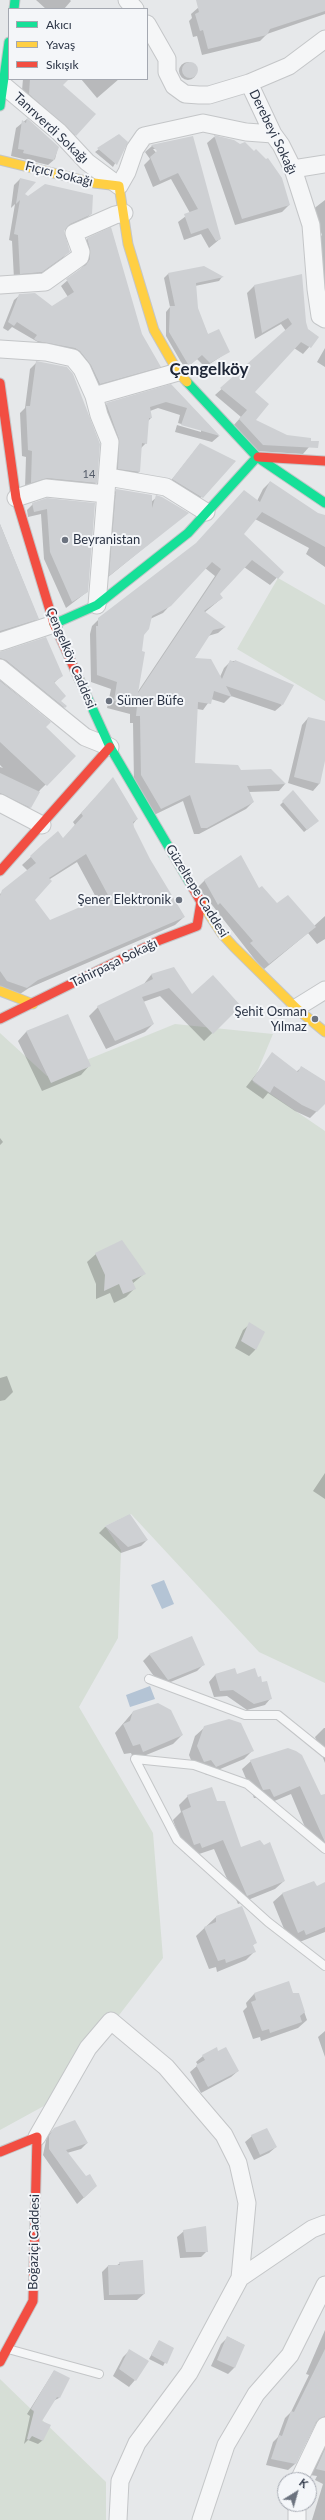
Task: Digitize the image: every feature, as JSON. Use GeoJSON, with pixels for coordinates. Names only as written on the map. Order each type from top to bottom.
{"type":"FeatureCollection","features":[{"type":"Feature","properties":{"kind":"main road"},"geometry":{"type":"LineString","coordinates":[[0,106],[5,50]]}},
{"type":"Feature","properties":{"kind":"main road","name":"Fıçıcı Sokağı"},"geometry":{"type":"LineString","coordinates":[[0,160],[94,183],[119,186]]}},
{"type":"Feature","properties":{"kind":"main road"},"geometry":{"type":"LineString","coordinates":[[119,186],[128,244],[154,330],[178,372],[257,457],[325,503]]}},
{"type":"Feature","properties":{"kind":"main road","name":"Çengelköy Caddesi"},"geometry":{"type":"LineString","coordinates":[[0,383],[4,440],[16,498],[54,624],[110,747]]}},
{"type":"Feature","properties":{"kind":"main road"},"geometry":{"type":"LineString","coordinates":[[257,457],[325,461]]}},
{"type":"Feature","properties":{"kind":"main road"},"geometry":{"type":"LineString","coordinates":[[54,624],[97,605],[188,533],[257,457]]}},
{"type":"Feature","properties":{"kind":"main road"},"geometry":{"type":"LineString","coordinates":[[0,872],[110,747]]}},
{"type":"Feature","properties":{"kind":"main road","name":"Güzeltepe Caddesi"},"geometry":{"type":"LineString","coordinates":[[110,747],[201,902],[222,934],[296,1008],[325,1032]]}},
{"type":"Feature","properties":{"kind":"main road"},"geometry":{"type":"LineString","coordinates":[[201,902],[197,926],[222,934]]}},
{"type":"Feature","properties":{"kind":"main road","name":"Tahirpaşa Sokağı"},"geometry":{"type":"LineString","coordinates":[[1,1020],[160,940],[197,926]]}},
{"type":"Feature","properties":{"kind":"main road"},"geometry":{"type":"LineString","coordinates":[[0,990],[33,1004]]}},
{"type":"Feature","properties":{"kind":"main road"},"geometry":{"type":"LineString","coordinates":[[0,2152],[37,2137]]}},
{"type":"Feature","properties":{"kind":"main road","name":"Boğaziçi Caddesi"},"geometry":{"type":"LineString","coordinates":[[0,2362],[6,2347],[33,2301],[37,2137]]}},
{"type":"Feature","properties":{"kind":"street"},"geometry":{"type":"LineString","coordinates":[[127,0],[134,8]]}},
{"type":"Feature","properties":{"kind":"street"},"geometry":{"type":"LineString","coordinates":[[148,26],[167,59],[167,72],[174,86],[185,94],[209,95],[249,83],[288,66],[325,39]]}},
{"type":"Feature","properties":{"kind":"street","name":"Derebeyi Sokağı"},"geometry":{"type":"LineString","coordinates":[[249,83],[273,134],[281,145],[293,170],[311,225],[316,289],[320,316],[325,319]]}},
{"type":"Feature","properties":{"kind":"street","name":"Tanrıverdi Sokağı"},"geometry":{"type":"LineString","coordinates":[[2,84],[59,132],[87,162],[119,186]]}},
{"type":"Feature","properties":{"kind":"street"},"geometry":{"type":"LineString","coordinates":[[119,186],[128,172],[135,149],[144,136],[203,123],[246,132],[273,134]]}},
{"type":"Feature","properties":{"kind":"street"},"geometry":{"type":"LineString","coordinates":[[293,170],[325,164]]}},
{"type":"Feature","properties":{"kind":"street"},"geometry":{"type":"LineString","coordinates":[[0,285],[45,282],[80,257],[74,233],[115,215],[124,213]]}},
{"type":"Feature","properties":{"kind":"street"},"geometry":{"type":"LineString","coordinates":[[0,349],[46,352],[73,358],[82,369],[94,396],[110,442],[97,605]]}},
{"type":"Feature","properties":{"kind":"street"},"geometry":{"type":"LineString","coordinates":[[94,396],[178,372]]}},
{"type":"Feature","properties":{"kind":"street"},"geometry":{"type":"LineString","coordinates":[[108,477],[166,487],[206,512]]}},
{"type":"Feature","properties":{"kind":"street"},"geometry":{"type":"LineString","coordinates":[[16,498],[46,488],[106,494]]}},
{"type":"Feature","properties":{"kind":"street"},"geometry":{"type":"LineString","coordinates":[[0,642],[54,624]]}},
{"type":"Feature","properties":{"kind":"street"},"geometry":{"type":"LineString","coordinates":[[0,668],[85,737],[110,747]]}},
{"type":"Feature","properties":{"kind":"street"},"geometry":{"type":"LineString","coordinates":[[0,803],[42,825]]}},
{"type":"Feature","properties":{"kind":"street"},"geometry":{"type":"LineString","coordinates":[[296,1008],[325,990]]}},
{"type":"Feature","properties":{"kind":"street"},"geometry":{"type":"LineString","coordinates":[[37,2137],[88,2048],[111,2021],[166,2067],[224,2135],[238,2164],[247,2203],[240,2278],[188,2374],[137,2443],[120,2481],[118,2520]]}},
{"type":"Feature","properties":{"kind":"street"},"geometry":{"type":"LineString","coordinates":[[240,2278],[312,2229],[325,2224]]}},
{"type":"Feature","properties":{"kind":"street"},"geometry":{"type":"LineString","coordinates":[[201,2520],[226,2445],[256,2394],[290,2355],[325,2285]]}},
{"type":"Feature","properties":{"kind":"street"},"geometry":{"type":"LineString","coordinates":[[303,2472],[325,2426]]}},
{"type":"Feature","properties":{"kind":"lane"},"geometry":{"type":"LineString","coordinates":[[149,1679],[245,1715],[278,1715],[325,1753]]}},
{"type":"Feature","properties":{"kind":"lane"},"geometry":{"type":"LineString","coordinates":[[325,1850],[247,1784],[194,1765],[135,1759],[177,1840],[268,1922],[325,1966]]}},
{"type":"Feature","properties":{"kind":"lane"},"geometry":{"type":"LineString","coordinates":[[6,2347],[100,2374]]}},
{"type":"Feature","properties":{"kind":"shaded area"},"geometry":{"type":"Polygon","coordinates":[[[278,578],[325,605],[325,701],[237,649],[278,578]]]}},
{"type":"Feature","properties":{"kind":"shaded area"},"geometry":{"type":"Polygon","coordinates":[[[175,1024],[273,1034],[253,1082],[325,1131],[325,1683],[259,1652],[131,1514],[105,1526],[121,1550],[118,1638],[79,1707],[153,1833],[163,1958],[53,2101],[0,2130],[0,1033],[47,1076],[175,1024]]]}},
{"type":"Feature","properties":{"kind":"shaded area"},"geometry":{"type":"Polygon","coordinates":[[[0,2379],[106,2482],[106,2520],[0,2520],[0,2379]]]}},
{"type":"Feature","properties":{"kind":"water"},"geometry":{"type":"Polygon","coordinates":[[[164,1580],[174,1604],[162,1609],[151,1585],[164,1580]]]}},
{"type":"Feature","properties":{"kind":"water"},"geometry":{"type":"Polygon","coordinates":[[[150,1686],[155,1699],[130,1707],[126,1695],[150,1686]]]}},
{"type":"Feature","properties":{"kind":"building"},"geometry":{"type":"Polygon","coordinates":[[[196,0],[325,0],[325,11],[270,29],[267,35],[208,49],[203,30],[200,31],[195,14],[199,12],[196,0]]]}},
{"type":"Feature","properties":{"kind":"building"},"geometry":{"type":"Polygon","coordinates":[[[187,62],[193,62],[198,67],[196,76],[193,78],[187,78],[182,73],[182,67],[187,62]]]}},
{"type":"Feature","properties":{"kind":"building"},"geometry":{"type":"Polygon","coordinates":[[[30,80],[68,80],[63,85],[96,114],[76,136],[29,94],[30,80]]]}},
{"type":"Feature","properties":{"kind":"building"},"geometry":{"type":"Polygon","coordinates":[[[27,118],[59,147],[54,160],[23,153],[24,150],[18,149],[22,120],[26,123],[27,118]]]}},
{"type":"Feature","properties":{"kind":"building"},"geometry":{"type":"Polygon","coordinates":[[[119,134],[128,142],[117,165],[97,148],[119,134]]]}},
{"type":"Feature","properties":{"kind":"building"},"geometry":{"type":"Polygon","coordinates":[[[214,135],[234,140],[240,144],[245,142],[254,151],[256,149],[266,159],[268,158],[282,178],[290,205],[242,219],[214,135]]]}},
{"type":"Feature","properties":{"kind":"building"},"geometry":{"type":"Polygon","coordinates":[[[193,136],[221,239],[216,241],[208,228],[191,234],[184,214],[198,209],[178,173],[160,181],[150,157],[157,151],[151,145],[193,136]]]}},
{"type":"Feature","properties":{"kind":"building"},"geometry":{"type":"Polygon","coordinates":[[[20,178],[36,182],[25,194],[28,196],[45,184],[93,195],[92,214],[70,224],[64,231],[70,252],[42,272],[20,274],[18,235],[14,234],[20,200],[16,204],[20,178]]]}},
{"type":"Feature","properties":{"kind":"building"},"geometry":{"type":"Polygon","coordinates":[[[111,227],[142,334],[161,367],[100,384],[91,365],[80,351],[75,348],[37,341],[34,339],[37,335],[17,322],[14,326],[8,322],[19,294],[35,293],[52,306],[74,292],[66,279],[86,265],[90,259],[90,249],[87,238],[111,227]]]}},
{"type":"Feature","properties":{"kind":"building"},"geometry":{"type":"Polygon","coordinates":[[[204,266],[224,277],[196,283],[198,308],[208,334],[219,329],[230,352],[210,363],[202,355],[189,366],[169,332],[170,306],[175,306],[168,273],[204,266]]]}},
{"type":"Feature","properties":{"kind":"building"},"geometry":{"type":"Polygon","coordinates":[[[302,274],[306,322],[308,329],[319,337],[311,348],[301,342],[255,392],[269,404],[256,420],[287,435],[311,438],[311,441],[319,441],[318,448],[263,445],[239,419],[247,410],[220,388],[292,324],[288,318],[262,333],[254,285],[302,274]]]}},
{"type":"Feature","properties":{"kind":"building"},"geometry":{"type":"Polygon","coordinates":[[[36,361],[67,367],[73,374],[100,444],[97,483],[47,478],[31,483],[32,451],[28,450],[26,406],[30,406],[36,361]]]}},
{"type":"Feature","properties":{"kind":"building"},"geometry":{"type":"Polygon","coordinates":[[[171,384],[220,436],[181,425],[187,408],[166,402],[150,407],[152,418],[149,418],[147,444],[142,443],[140,472],[118,469],[119,439],[106,403],[171,384]]]}},
{"type":"Feature","properties":{"kind":"building"},"geometry":{"type":"Polygon","coordinates":[[[200,443],[236,461],[203,498],[172,479],[200,443]]]}},
{"type":"Feature","properties":{"kind":"building"},"geometry":{"type":"Polygon","coordinates":[[[270,481],[318,513],[325,515],[325,547],[262,512],[244,534],[284,572],[278,579],[252,560],[220,594],[223,598],[204,611],[226,627],[213,630],[195,658],[211,659],[222,679],[230,660],[234,662],[235,660],[294,685],[283,705],[226,686],[232,697],[214,691],[211,704],[198,702],[195,763],[238,765],[241,770],[271,769],[286,784],[247,786],[254,802],[207,828],[201,828],[190,795],[161,809],[141,775],[140,716],[136,716],[137,707],[114,701],[117,682],[97,675],[96,626],[98,626],[98,618],[196,543],[244,490],[260,502],[270,481]],[[212,562],[171,606],[152,616],[149,629],[144,635],[142,651],[145,652],[138,693],[221,569],[212,562]]]}},
{"type":"Feature","properties":{"kind":"building"},"geometry":{"type":"Polygon","coordinates":[[[116,489],[152,495],[152,508],[156,495],[189,513],[109,576],[116,489]]]}},
{"type":"Feature","properties":{"kind":"building"},"geometry":{"type":"Polygon","coordinates":[[[47,498],[95,503],[88,592],[72,602],[50,552],[47,509],[34,512],[32,503],[47,498]]]}},
{"type":"Feature","properties":{"kind":"building"},"geometry":{"type":"Polygon","coordinates":[[[0,524],[39,619],[0,631],[0,524]]]}},
{"type":"Feature","properties":{"kind":"building"},"geometry":{"type":"Polygon","coordinates":[[[46,637],[63,676],[54,682],[66,696],[61,701],[67,706],[65,708],[6,660],[0,658],[0,652],[46,637]]]}},
{"type":"Feature","properties":{"kind":"building"},"geometry":{"type":"Polygon","coordinates":[[[0,681],[51,722],[46,727],[76,756],[47,786],[0,742],[0,681]]]}},
{"type":"Feature","properties":{"kind":"building"},"geometry":{"type":"Polygon","coordinates":[[[308,717],[325,721],[325,761],[320,784],[294,777],[308,717]]]}},
{"type":"Feature","properties":{"kind":"building"},"geometry":{"type":"Polygon","coordinates":[[[0,773],[40,792],[31,808],[0,793],[0,773]]]}},
{"type":"Feature","properties":{"kind":"building"},"geometry":{"type":"Polygon","coordinates":[[[113,777],[138,819],[133,822],[134,827],[150,859],[185,917],[38,980],[27,988],[7,981],[0,971],[0,896],[2,890],[36,863],[30,856],[58,831],[63,838],[83,816],[81,813],[113,777]],[[86,854],[49,878],[52,881],[35,900],[50,920],[108,895],[86,854]]]}},
{"type":"Feature","properties":{"kind":"building"},"geometry":{"type":"Polygon","coordinates":[[[293,790],[319,821],[307,830],[282,801],[293,790]]]}},
{"type":"Feature","properties":{"kind":"building"},"geometry":{"type":"Polygon","coordinates":[[[241,855],[259,888],[262,886],[277,903],[288,895],[316,927],[269,964],[250,943],[253,941],[220,903],[218,905],[204,880],[241,855]]]}},
{"type":"Feature","properties":{"kind":"building"},"geometry":{"type":"Polygon","coordinates":[[[174,967],[192,994],[213,975],[241,1006],[213,1034],[169,988],[142,997],[154,1024],[115,1041],[97,1006],[153,979],[151,974],[174,967]]]}},
{"type":"Feature","properties":{"kind":"building"},"geometry":{"type":"Polygon","coordinates":[[[68,1014],[91,1066],[51,1083],[26,1031],[68,1014]]]}},
{"type":"Feature","properties":{"kind":"building"},"geometry":{"type":"Polygon","coordinates":[[[272,1052],[298,1072],[301,1066],[325,1081],[325,1104],[317,1112],[302,1105],[274,1086],[270,1093],[252,1080],[272,1052]]]}},
{"type":"Feature","properties":{"kind":"building"},"geometry":{"type":"Polygon","coordinates":[[[122,1240],[146,1274],[132,1280],[136,1289],[123,1294],[119,1284],[104,1291],[105,1275],[95,1253],[122,1240]]]}},
{"type":"Feature","properties":{"kind":"building"},"geometry":{"type":"Polygon","coordinates":[[[249,1322],[265,1332],[256,1350],[241,1341],[249,1322]]]}},
{"type":"Feature","properties":{"kind":"building"},"geometry":{"type":"Polygon","coordinates":[[[130,1514],[148,1540],[128,1547],[105,1526],[130,1514]]]}},
{"type":"Feature","properties":{"kind":"building"},"geometry":{"type":"Polygon","coordinates":[[[192,1636],[205,1665],[168,1680],[149,1654],[192,1636]]]}},
{"type":"Feature","properties":{"kind":"building"},"geometry":{"type":"Polygon","coordinates":[[[235,1668],[237,1674],[255,1668],[258,1677],[261,1676],[262,1682],[267,1681],[272,1699],[254,1704],[233,1690],[220,1691],[215,1674],[235,1668]]]}},
{"type":"Feature","properties":{"kind":"building"},"geometry":{"type":"Polygon","coordinates":[[[158,1703],[171,1710],[183,1735],[143,1752],[140,1744],[133,1746],[123,1724],[130,1721],[133,1711],[158,1703]]]}},
{"type":"Feature","properties":{"kind":"building"},"geometry":{"type":"Polygon","coordinates":[[[229,1719],[241,1723],[254,1751],[216,1767],[211,1760],[204,1762],[197,1746],[204,1726],[229,1719]]]}},
{"type":"Feature","properties":{"kind":"building"},"geometry":{"type":"Polygon","coordinates":[[[288,1748],[302,1755],[321,1795],[325,1794],[325,1842],[300,1786],[274,1797],[270,1789],[263,1790],[250,1760],[288,1748]]]}},
{"type":"Feature","properties":{"kind":"building"},"geometry":{"type":"Polygon","coordinates":[[[212,1787],[217,1801],[225,1801],[241,1847],[260,1840],[264,1845],[270,1842],[285,1881],[247,1896],[223,1840],[202,1848],[200,1843],[194,1845],[182,1811],[191,1807],[187,1795],[212,1787]]]}},
{"type":"Feature","properties":{"kind":"building"},"geometry":{"type":"Polygon","coordinates":[[[314,1881],[317,1886],[325,1882],[325,1927],[306,1935],[304,1930],[298,1933],[282,1893],[314,1881]]]}},
{"type":"Feature","properties":{"kind":"building"},"geometry":{"type":"Polygon","coordinates":[[[242,1906],[257,1943],[253,1945],[256,1952],[226,1963],[225,1959],[218,1961],[204,1927],[216,1922],[216,1916],[242,1906]]]}},
{"type":"Feature","properties":{"kind":"building"},"geometry":{"type":"Polygon","coordinates":[[[289,1981],[293,1993],[299,1993],[305,2012],[300,2016],[302,2022],[270,2033],[269,2029],[262,2031],[251,2002],[256,2000],[254,1993],[289,1981]]]}},
{"type":"Feature","properties":{"kind":"building"},"geometry":{"type":"Polygon","coordinates":[[[217,2047],[218,2051],[226,2047],[239,2071],[208,2087],[196,2065],[205,2060],[202,2055],[217,2047]]]}},
{"type":"Feature","properties":{"kind":"building"},"geometry":{"type":"Polygon","coordinates":[[[75,2120],[88,2143],[66,2150],[86,2176],[90,2174],[97,2186],[84,2198],[49,2149],[49,2136],[54,2128],[75,2120]]]}},
{"type":"Feature","properties":{"kind":"building"},"geometry":{"type":"Polygon","coordinates":[[[267,2128],[277,2147],[260,2155],[251,2135],[267,2128]]]}},
{"type":"Feature","properties":{"kind":"building"},"geometry":{"type":"Polygon","coordinates":[[[206,2226],[208,2252],[186,2252],[183,2230],[206,2226]]]}},
{"type":"Feature","properties":{"kind":"building"},"geometry":{"type":"Polygon","coordinates":[[[143,2260],[145,2294],[109,2295],[108,2265],[120,2265],[119,2262],[143,2260]]]}},
{"type":"Feature","properties":{"kind":"building"},"geometry":{"type":"Polygon","coordinates":[[[227,2336],[245,2345],[235,2368],[217,2360],[227,2336]]]}},
{"type":"Feature","properties":{"kind":"building"},"geometry":{"type":"Polygon","coordinates":[[[159,2340],[174,2348],[167,2364],[151,2355],[159,2340]]]}},
{"type":"Feature","properties":{"kind":"building"},"geometry":{"type":"Polygon","coordinates":[[[129,2349],[149,2361],[136,2381],[119,2369],[129,2349]]]}},
{"type":"Feature","properties":{"kind":"building"},"geometry":{"type":"Polygon","coordinates":[[[325,2349],[325,2416],[316,2422],[296,2464],[271,2459],[279,2435],[282,2436],[291,2411],[294,2412],[325,2349]]]}},
{"type":"Feature","properties":{"kind":"building"},"geometry":{"type":"Polygon","coordinates":[[[54,2370],[70,2378],[60,2398],[57,2397],[42,2421],[51,2425],[43,2441],[32,2436],[29,2440],[27,2439],[34,2411],[31,2409],[54,2370]]]}},
{"type":"Feature","properties":{"kind":"building"},"geometry":{"type":"Polygon","coordinates":[[[325,2449],[325,2471],[316,2469],[325,2449]]]}},
{"type":"Feature","properties":{"kind":"traffic: fast"},"geometry":{"type":"LineString","coordinates":[[14,8],[15,0]]}},
{"type":"Feature","properties":{"kind":"traffic: fast"},"geometry":{"type":"LineString","coordinates":[[0,106],[8,49]]}},
{"type":"Feature","properties":{"kind":"traffic: fast"},"geometry":{"type":"LineString","coordinates":[[187,382],[257,457],[325,503]]}},
{"type":"Feature","properties":{"kind":"traffic: fast"},"geometry":{"type":"LineString","coordinates":[[54,624],[97,605],[188,533],[257,457]]}},
{"type":"Feature","properties":{"kind":"traffic: fast"},"geometry":{"type":"LineString","coordinates":[[79,679],[110,747],[191,885]]}},
{"type":"Feature","properties":{"kind":"traffic: slow"},"geometry":{"type":"LineString","coordinates":[[0,160],[94,183],[119,186],[128,244],[154,330],[178,372],[187,382]]}},
{"type":"Feature","properties":{"kind":"traffic: slow"},"geometry":{"type":"LineString","coordinates":[[201,902],[222,934],[234,947],[296,1008],[325,1032]]}},
{"type":"Feature","properties":{"kind":"traffic: slow"},"geometry":{"type":"LineString","coordinates":[[0,991],[33,1004]]}},
{"type":"Feature","properties":{"kind":"traffic: jam"},"geometry":{"type":"LineString","coordinates":[[0,383],[16,498],[54,624],[79,679]]}},
{"type":"Feature","properties":{"kind":"traffic: jam"},"geometry":{"type":"LineString","coordinates":[[258,457],[325,461]]}},
{"type":"Feature","properties":{"kind":"traffic: jam"},"geometry":{"type":"LineString","coordinates":[[0,871],[110,747]]}},
{"type":"Feature","properties":{"kind":"traffic: jam"},"geometry":{"type":"LineString","coordinates":[[0,1019],[160,940],[197,926],[201,902],[191,885]]}},
{"type":"Feature","properties":{"kind":"traffic: jam"},"geometry":{"type":"LineString","coordinates":[[0,2152],[37,2137],[33,2301],[0,2362]]}},
{"type":"Feature","properties":{"kind":"place","name":"Beyranistan"},"geometry":{"type":"Point","coordinates":[65,540]}},
{"type":"Feature","properties":{"kind":"place","name":"Sümer Büfe"},"geometry":{"type":"Point","coordinates":[109,701]}},
{"type":"Feature","properties":{"kind":"place","name":"Şener Elektronik"},"geometry":{"type":"Point","coordinates":[179,900]}},
{"type":"Feature","properties":{"kind":"place","name":"Şehit Osman Yılmaz"},"geometry":{"type":"Point","coordinates":[315,1019]}},
{"type":"Feature","properties":{"kind":"district","name":"Çengelköy"},"geometry":{"type":"Point","coordinates":[209,370]}}]}
